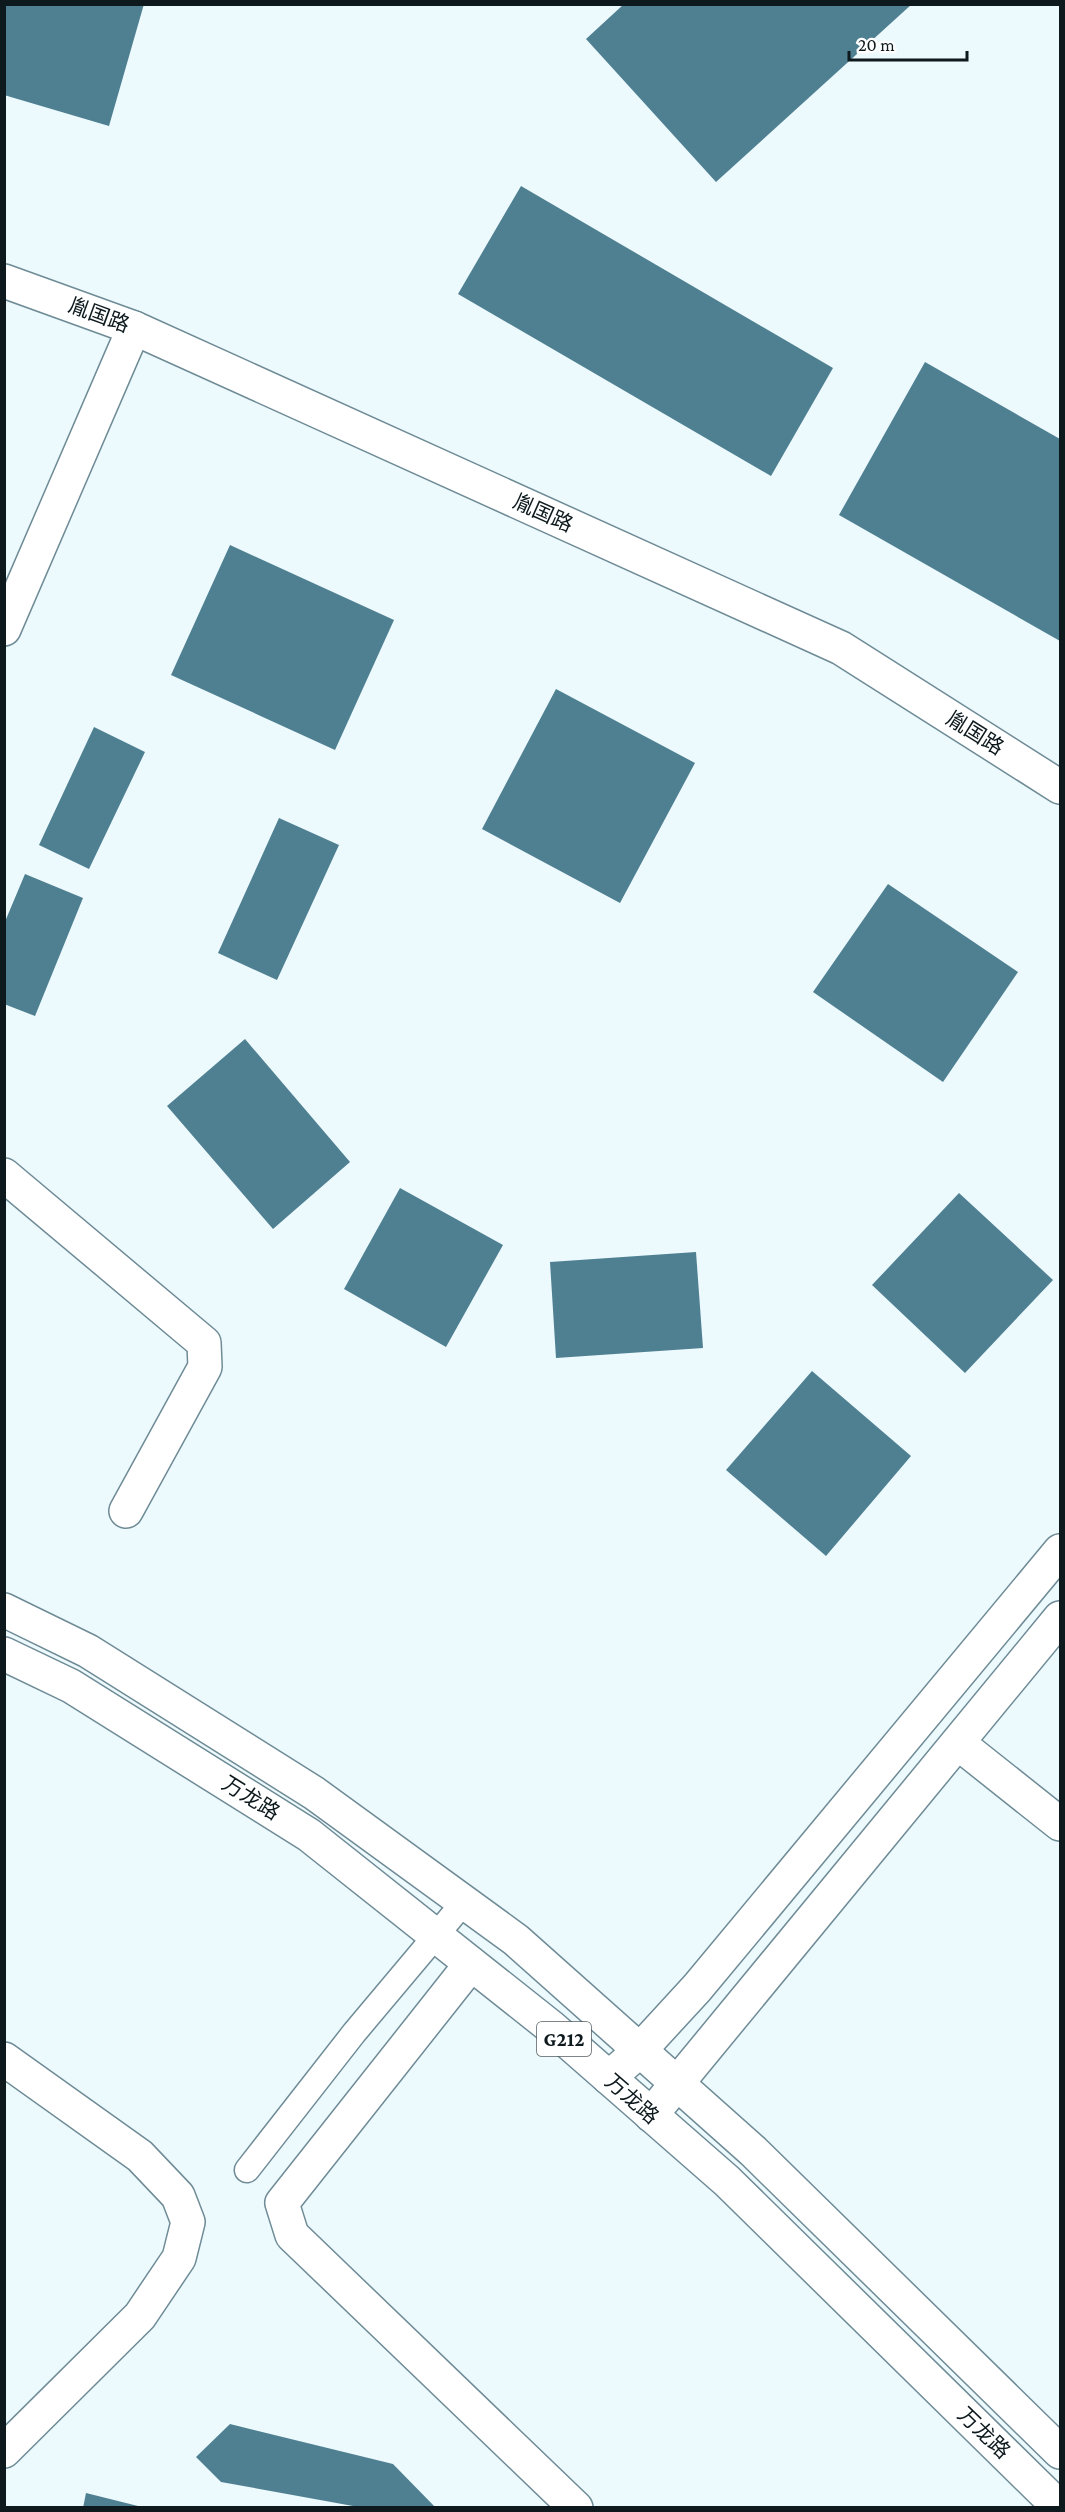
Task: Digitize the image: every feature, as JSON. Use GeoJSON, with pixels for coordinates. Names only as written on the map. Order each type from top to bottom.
{"type":"FeatureCollection","features":[{"type":"Feature","properties":{"kind":"main road","name":"胤国路"},"geometry":{"type":"LineString","coordinates":[[4,280],[134,328],[841,648],[1060,787]]}},
{"type":"Feature","properties":{"kind":"main road"},"geometry":{"type":"LineString","coordinates":[[4,629],[134,328]]}},
{"type":"Feature","properties":{"kind":"main road"},"geometry":{"type":"LineString","coordinates":[[4,1175],[204,1343],[205,1367],[126,1511]]}},
{"type":"Feature","properties":{"kind":"main road"},"geometry":{"type":"LineString","coordinates":[[609,2078],[640,2050],[697,1988],[1060,1551]]}},
{"type":"Feature","properties":{"kind":"main road","name":"万龙路"},"geometry":{"type":"LineString","coordinates":[[4,1610],[88,1651],[314,1793],[516,1940],[753,2151],[1060,2452]]}},
{"type":"Feature","properties":{"kind":"main road"},"geometry":{"type":"LineString","coordinates":[[651,2115],[1060,1618]]}},
{"type":"Feature","properties":{"kind":"main road","name":"万龙路"},"geometry":{"type":"LineString","coordinates":[[4,1653],[71,1686],[309,1835],[471,1964],[609,2078],[727,2181],[1060,2508]]}},
{"type":"Feature","properties":{"kind":"main road"},"geometry":{"type":"LineString","coordinates":[[958,1743],[1060,1824]]}},
{"type":"Feature","properties":{"kind":"main road"},"geometry":{"type":"LineString","coordinates":[[471,1964],[282,2203],[292,2235],[576,2508]]}},
{"type":"Feature","properties":{"kind":"main road"},"geometry":{"type":"LineString","coordinates":[[4,2059],[140,2156],[178,2196],[188,2222],[179,2258],[140,2316],[4,2451]]}},
{"type":"Feature","properties":{"kind":"lane"},"geometry":{"type":"LineString","coordinates":[[247,2170],[464,1902]]}},
{"type":"Feature","properties":{"kind":"building"},"geometry":{"type":"Polygon","coordinates":[[[4,4],[144,4],[109,126],[4,95],[4,4]]]}},
{"type":"Feature","properties":{"kind":"building"},"geometry":{"type":"Polygon","coordinates":[[[624,4],[912,4],[716,182],[586,39],[624,4]]]}},
{"type":"Feature","properties":{"kind":"building"},"geometry":{"type":"Polygon","coordinates":[[[521,186],[833,368],[771,476],[458,294],[521,186]]]}},
{"type":"Feature","properties":{"kind":"building"},"geometry":{"type":"Polygon","coordinates":[[[925,362],[1060,439],[1060,641],[839,515],[925,362]]]}},
{"type":"Feature","properties":{"kind":"building"},"geometry":{"type":"Polygon","coordinates":[[[230,545],[394,620],[335,750],[171,675],[230,545]]]}},
{"type":"Feature","properties":{"kind":"building"},"geometry":{"type":"Polygon","coordinates":[[[556,689],[695,763],[620,903],[482,829],[556,689]]]}},
{"type":"Feature","properties":{"kind":"building"},"geometry":{"type":"Polygon","coordinates":[[[94,727],[145,752],[89,869],[39,845],[94,727]]]}},
{"type":"Feature","properties":{"kind":"building"},"geometry":{"type":"Polygon","coordinates":[[[279,818],[339,845],[277,980],[218,953],[279,818]]]}},
{"type":"Feature","properties":{"kind":"building"},"geometry":{"type":"Polygon","coordinates":[[[25,874],[83,898],[35,1016],[4,1004],[4,924],[25,874]]]}},
{"type":"Feature","properties":{"kind":"building"},"geometry":{"type":"Polygon","coordinates":[[[888,884],[1018,972],[943,1082],[813,992],[888,884]]]}},
{"type":"Feature","properties":{"kind":"building"},"geometry":{"type":"Polygon","coordinates":[[[245,1039],[350,1162],[273,1229],[167,1106],[245,1039]]]}},
{"type":"Feature","properties":{"kind":"building"},"geometry":{"type":"Polygon","coordinates":[[[400,1188],[503,1245],[446,1347],[344,1289],[400,1188]]]}},
{"type":"Feature","properties":{"kind":"building"},"geometry":{"type":"Polygon","coordinates":[[[959,1193],[1053,1280],[965,1373],[872,1285],[959,1193]]]}},
{"type":"Feature","properties":{"kind":"building"},"geometry":{"type":"Polygon","coordinates":[[[696,1252],[703,1348],[556,1358],[550,1262],[696,1252]]]}},
{"type":"Feature","properties":{"kind":"building"},"geometry":{"type":"Polygon","coordinates":[[[812,1371],[911,1456],[826,1556],[726,1470],[812,1371]]]}},
{"type":"Feature","properties":{"kind":"building"},"geometry":{"type":"Polygon","coordinates":[[[230,2424],[393,2464],[436,2508],[364,2508],[221,2482],[196,2457],[230,2424]]]}},
{"type":"Feature","properties":{"kind":"building"},"geometry":{"type":"Polygon","coordinates":[[[86,2493],[142,2507],[142,2508],[83,2508],[86,2493]]]}}]}
